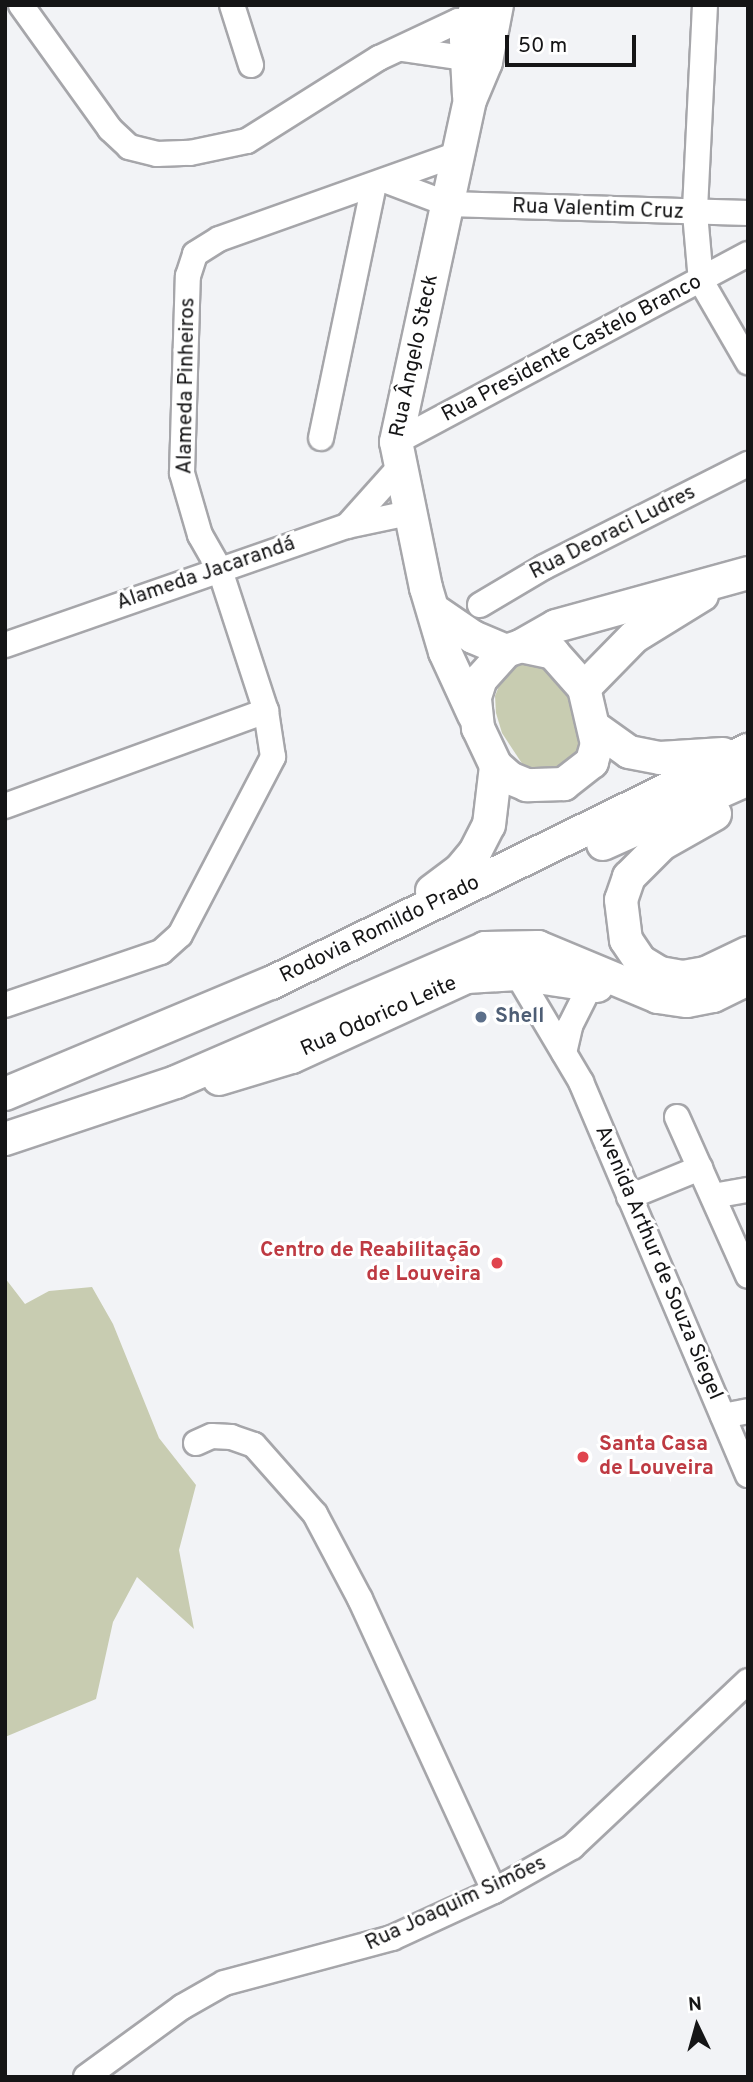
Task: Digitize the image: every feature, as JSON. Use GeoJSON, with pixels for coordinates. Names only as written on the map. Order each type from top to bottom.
{"type":"FeatureCollection","features":[{"type":"Feature","properties":{"kind":"main road","name":"Rua Ângelo Steck"},"geometry":{"type":"LineString","coordinates":[[485,14],[470,100],[397,455],[445,652],[496,765]]}},
{"type":"Feature","properties":{"kind":"main road"},"geometry":{"type":"LineString","coordinates":[[474,715],[481,679],[513,648],[556,626],[614,608],[734,578]]}},
{"type":"Feature","properties":{"kind":"main road"},"geometry":{"type":"LineString","coordinates":[[584,688],[634,637],[734,578]]}},
{"type":"Feature","properties":{"kind":"main road"},"geometry":{"type":"LineString","coordinates":[[271,983],[460,870],[489,825],[496,765],[527,785],[564,784],[592,762],[594,727],[584,688],[553,653],[513,648],[473,637],[435,611]]}},
{"type":"Feature","properties":{"kind":"main road"},"geometry":{"type":"LineString","coordinates":[[594,727],[629,752],[660,758],[747,760]]}},
{"type":"Feature","properties":{"kind":"main road","name":"Rodovia Romildo Prado"},"geometry":{"type":"LineString","coordinates":[[5,1094],[271,983],[747,760]]}},
{"type":"Feature","properties":{"kind":"main road","name":"Rodovia Romildo Prado"},"geometry":{"type":"LineString","coordinates":[[5,1114],[97,1079],[747,760]]}},
{"type":"Feature","properties":{"kind":"main road"},"geometry":{"type":"LineString","coordinates":[[748,791],[742,800],[662,844],[629,877],[621,900],[626,940],[640,961],[660,973],[683,977],[706,973],[748,954]]}},
{"type":"Feature","properties":{"kind":"main road"},"geometry":{"type":"LineString","coordinates":[[5,1139],[176,1082],[485,948],[538,947],[658,997],[687,1001],[713,996],[748,979]]}},
{"type":"Feature","properties":{"kind":"main road","name":"Rua Odorico Leite"},"geometry":{"type":"LineString","coordinates":[[176,1082],[231,1078],[292,1057],[467,977],[517,974],[590,986],[626,984]]}},
{"type":"Feature","properties":{"kind":"street"},"geometry":{"type":"LineString","coordinates":[[21,5],[110,129],[129,146],[156,154],[190,153],[247,141],[379,58],[485,14]]}},
{"type":"Feature","properties":{"kind":"street"},"geometry":{"type":"LineString","coordinates":[[232,5],[251,65]]}},
{"type":"Feature","properties":{"kind":"street"},"geometry":{"type":"LineString","coordinates":[[705,5],[695,214],[701,281],[748,362]]}},
{"type":"Feature","properties":{"kind":"street"},"geometry":{"type":"LineString","coordinates":[[401,49],[476,59]]}},
{"type":"Feature","properties":{"kind":"street","name":"Alameda Pinheiros"},"geometry":{"type":"LineString","coordinates":[[5,1005],[161,952],[180,935],[273,757],[266,711],[220,570],[200,535],[182,473],[190,264],[202,247],[219,239],[458,154]]}},
{"type":"Feature","properties":{"kind":"street"},"geometry":{"type":"LineString","coordinates":[[321,438],[380,183],[448,204]]}},
{"type":"Feature","properties":{"kind":"street","name":"Rua Valentim Cruz"},"geometry":{"type":"LineString","coordinates":[[448,204],[695,214],[748,213]]}},
{"type":"Feature","properties":{"kind":"street","name":"Rua Presidente Castelo Branco"},"geometry":{"type":"LineString","coordinates":[[397,455],[748,254]]}},
{"type":"Feature","properties":{"kind":"street"},"geometry":{"type":"LineString","coordinates":[[347,526],[397,455]]}},
{"type":"Feature","properties":{"kind":"street","name":"Rua Deoraci Ludres"},"geometry":{"type":"LineString","coordinates":[[480,605],[544,567],[748,464]]}},
{"type":"Feature","properties":{"kind":"street","name":"Alameda Jacarandá"},"geometry":{"type":"LineString","coordinates":[[5,645],[347,526],[409,513]]}},
{"type":"Feature","properties":{"kind":"street"},"geometry":{"type":"LineString","coordinates":[[5,806],[266,711]]}},
{"type":"Feature","properties":{"kind":"street","name":"Avenida Arthur de Souza Siegel"},"geometry":{"type":"LineString","coordinates":[[517,974],[581,1082],[748,1475]]}},
{"type":"Feature","properties":{"kind":"street"},"geometry":{"type":"LineString","coordinates":[[564,1053],[570,1026],[590,986]]}},
{"type":"Feature","properties":{"kind":"street"},"geometry":{"type":"LineString","coordinates":[[677,1117],[748,1276]]}},
{"type":"Feature","properties":{"kind":"street"},"geometry":{"type":"LineString","coordinates":[[629,1197],[700,1168]]}},
{"type":"Feature","properties":{"kind":"street"},"geometry":{"type":"LineString","coordinates":[[713,1196],[748,1190]]}},
{"type":"Feature","properties":{"kind":"street"},"geometry":{"type":"LineString","coordinates":[[723,1416],[748,1411]]}},
{"type":"Feature","properties":{"kind":"street"},"geometry":{"type":"LineString","coordinates":[[196,1443],[222,1437],[254,1445],[315,1514],[360,1599],[494,1891]]}},
{"type":"Feature","properties":{"kind":"street","name":"Rua Joaquim Simões"},"geometry":{"type":"LineString","coordinates":[[86,2077],[182,2007],[224,1983],[392,1938],[494,1891],[572,1847],[748,1681]]}},
{"type":"Feature","properties":{"kind":"green space"},"geometry":{"type":"Polygon","coordinates":[[[538,659],[575,688],[584,750],[564,769],[536,771],[523,765],[502,733],[496,713],[495,696],[504,673],[525,660],[538,659]]]}},
{"type":"Feature","properties":{"kind":"green space"},"geometry":{"type":"Polygon","coordinates":[[[5,1278],[25,1304],[49,1291],[92,1287],[113,1324],[159,1438],[196,1485],[179,1550],[194,1629],[137,1577],[113,1622],[96,1699],[5,1737],[5,1278]]]}},
{"type":"Feature","properties":{"kind":"place","name":"Shell"},"geometry":{"type":"Point","coordinates":[481,1017]}},
{"type":"Feature","properties":{"kind":"place","name":"Centro de Reabilitação de Louveira"},"geometry":{"type":"Point","coordinates":[497,1263]}},
{"type":"Feature","properties":{"kind":"place","name":"Santa Casa de Louveira"},"geometry":{"type":"Point","coordinates":[583,1457]}}]}
